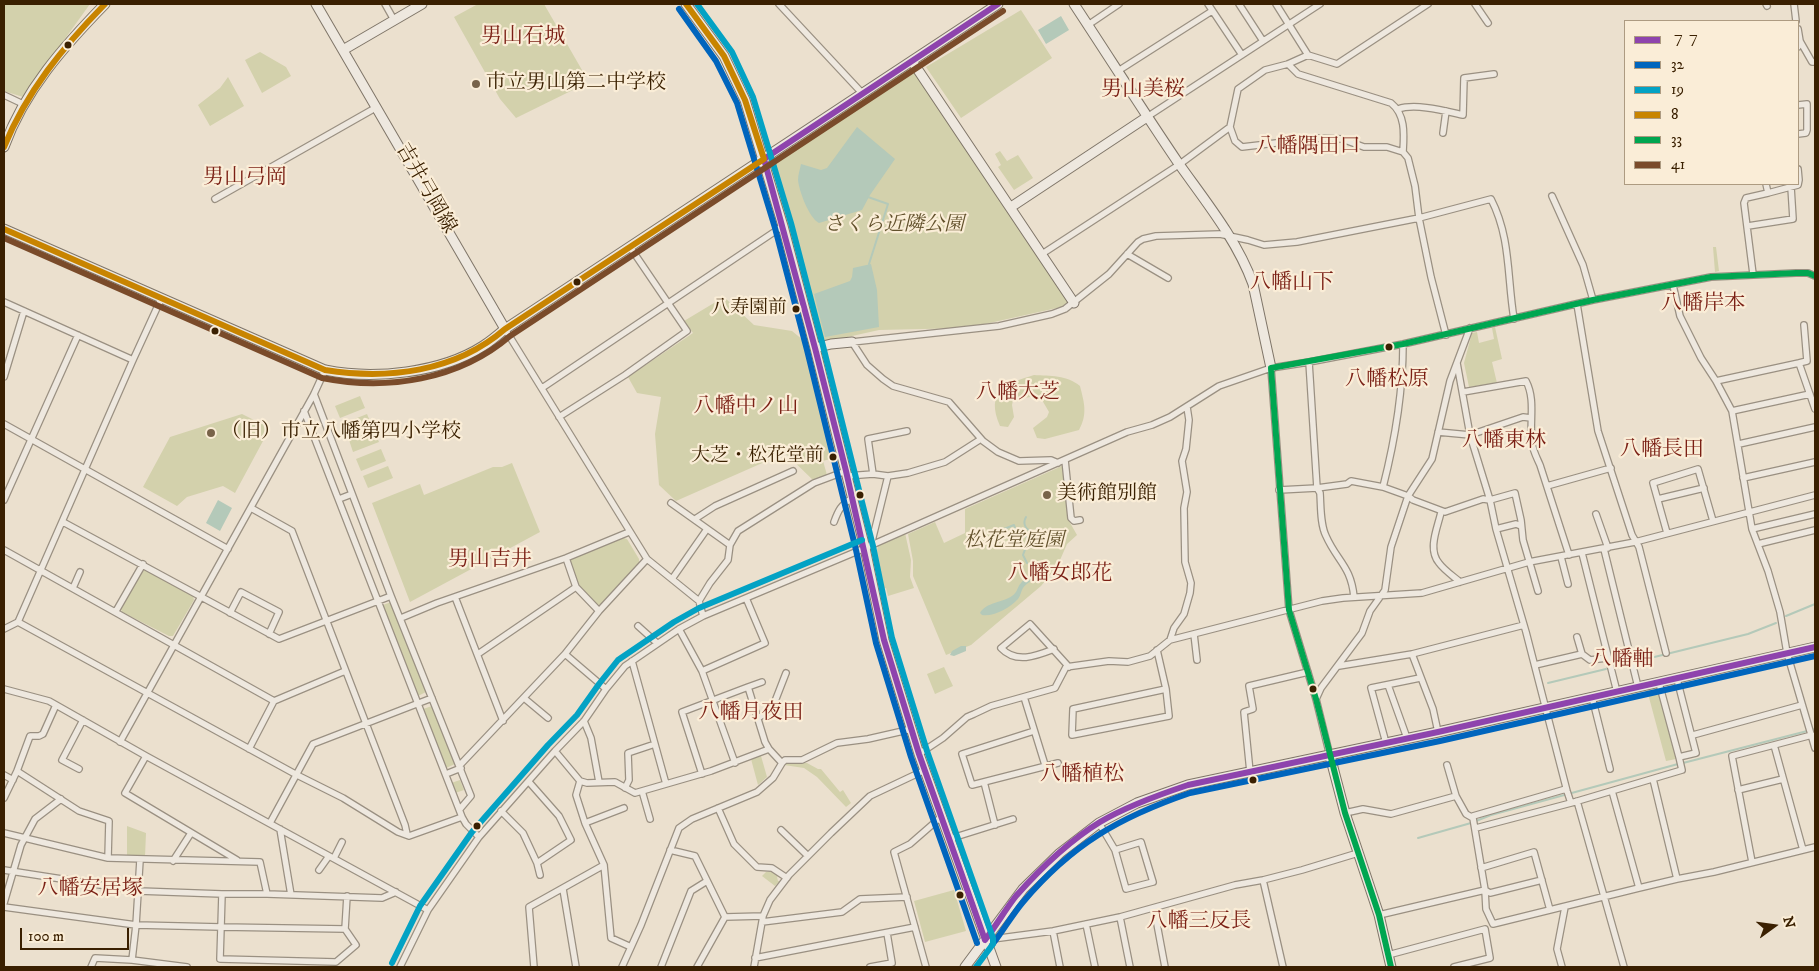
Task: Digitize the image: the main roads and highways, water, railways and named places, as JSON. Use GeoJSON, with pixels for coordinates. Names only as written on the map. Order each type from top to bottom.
{"type":"FeatureCollection","features":[{"type":"Feature","properties":{"kind":"waterway"},"geometry":{"type":"LineString","coordinates":[[868,197],[888,204],[869,264]]}},
{"type":"Feature","properties":{"kind":"waterway"},"geometry":{"type":"LineString","coordinates":[[1026,517],[1025,526],[1033,532]]}},
{"type":"Feature","properties":{"kind":"waterway"},"geometry":{"type":"LineString","coordinates":[[999,531],[1014,525],[1017,533],[1021,532],[1026,536],[1027,542],[1023,555],[1027,563]]}},
{"type":"Feature","properties":{"kind":"waterway"},"geometry":{"type":"LineString","coordinates":[[1786,616],[1815,604]]}},
{"type":"Feature","properties":{"kind":"waterway"},"geometry":{"type":"LineString","coordinates":[[1634,662],[1748,634],[1776,623]]}},
{"type":"Feature","properties":{"kind":"waterway"},"geometry":{"type":"LineString","coordinates":[[1612,667],[1627,664]]}},
{"type":"Feature","properties":{"kind":"waterway"},"geometry":{"type":"LineString","coordinates":[[1548,683],[1606,669]]}},
{"type":"Feature","properties":{"kind":"waterway"},"geometry":{"type":"LineString","coordinates":[[1683,763],[1815,729]]}},
{"type":"Feature","properties":{"kind":"waterway"},"geometry":{"type":"LineString","coordinates":[[1476,821],[1491,815],[1678,764]]}},
{"type":"Feature","properties":{"kind":"waterway"},"geometry":{"type":"LineString","coordinates":[[1418,838],[1471,823]]}},
{"type":"Feature","properties":{"kind":"place","name":"市立男山第二中学校"},"geometry":{"type":"Point","coordinates":[476,84]}},
{"type":"Feature","properties":{"kind":"place","name":"八寿園前"},"geometry":{"type":"Point","coordinates":[796,309]}},
{"type":"Feature","properties":{"kind":"place","name":"（旧）市立八幡第四小学校"},"geometry":{"type":"Point","coordinates":[211,433]}},
{"type":"Feature","properties":{"kind":"place","name":"大芝・松花堂前"},"geometry":{"type":"Point","coordinates":[833,457]}},
{"type":"Feature","properties":{"kind":"place","name":"美術館別館"},"geometry":{"type":"Point","coordinates":[1047,495]}},
{"type":"Feature","properties":{"kind":"district","name":"男山石城"},"geometry":{"type":"Point","coordinates":[523,38]}},
{"type":"Feature","properties":{"kind":"district","name":"男山美桜"},"geometry":{"type":"Point","coordinates":[1143,91]}},
{"type":"Feature","properties":{"kind":"district","name":"八幡隅田口"},"geometry":{"type":"Point","coordinates":[1308,148]}},
{"type":"Feature","properties":{"kind":"district","name":"男山弓岡"},"geometry":{"type":"Point","coordinates":[245,179]}},
{"type":"Feature","properties":{"kind":"district","name":"八幡山下"},"geometry":{"type":"Point","coordinates":[1292,284]}},
{"type":"Feature","properties":{"kind":"district","name":"八幡岸本"},"geometry":{"type":"Point","coordinates":[1703,305]}},
{"type":"Feature","properties":{"kind":"district","name":"八幡松原"},"geometry":{"type":"Point","coordinates":[1387,381]}},
{"type":"Feature","properties":{"kind":"district","name":"八幡大芝"},"geometry":{"type":"Point","coordinates":[1018,394]}},
{"type":"Feature","properties":{"kind":"district","name":"八幡中ノ山"},"geometry":{"type":"Point","coordinates":[746,408]}},
{"type":"Feature","properties":{"kind":"district","name":"八幡東林"},"geometry":{"type":"Point","coordinates":[1504,442]}},
{"type":"Feature","properties":{"kind":"district","name":"八幡長田"},"geometry":{"type":"Point","coordinates":[1662,451]}},
{"type":"Feature","properties":{"kind":"district","name":"男山吉井"},"geometry":{"type":"Point","coordinates":[490,561]}},
{"type":"Feature","properties":{"kind":"district","name":"八幡女郎花"},"geometry":{"type":"Point","coordinates":[1060,575]}},
{"type":"Feature","properties":{"kind":"district","name":"八幡軸"},"geometry":{"type":"Point","coordinates":[1622,661]}},
{"type":"Feature","properties":{"kind":"district","name":"八幡月夜田"},"geometry":{"type":"Point","coordinates":[751,714]}},
{"type":"Feature","properties":{"kind":"district","name":"八幡植松"},"geometry":{"type":"Point","coordinates":[1082,776]}},
{"type":"Feature","properties":{"kind":"district","name":"八幡安居塚"},"geometry":{"type":"Point","coordinates":[90,890]}},
{"type":"Feature","properties":{"kind":"district","name":"八幡三反長"},"geometry":{"type":"Point","coordinates":[1199,923]}},
{"type":"Feature","properties":{"kind":"park label","name":"さくら近隣公園"},"geometry":{"type":"Point","coordinates":[894,226]}},
{"type":"Feature","properties":{"kind":"park label","name":"松花堂庭園"},"geometry":{"type":"Point","coordinates":[1014,542]}}]}
